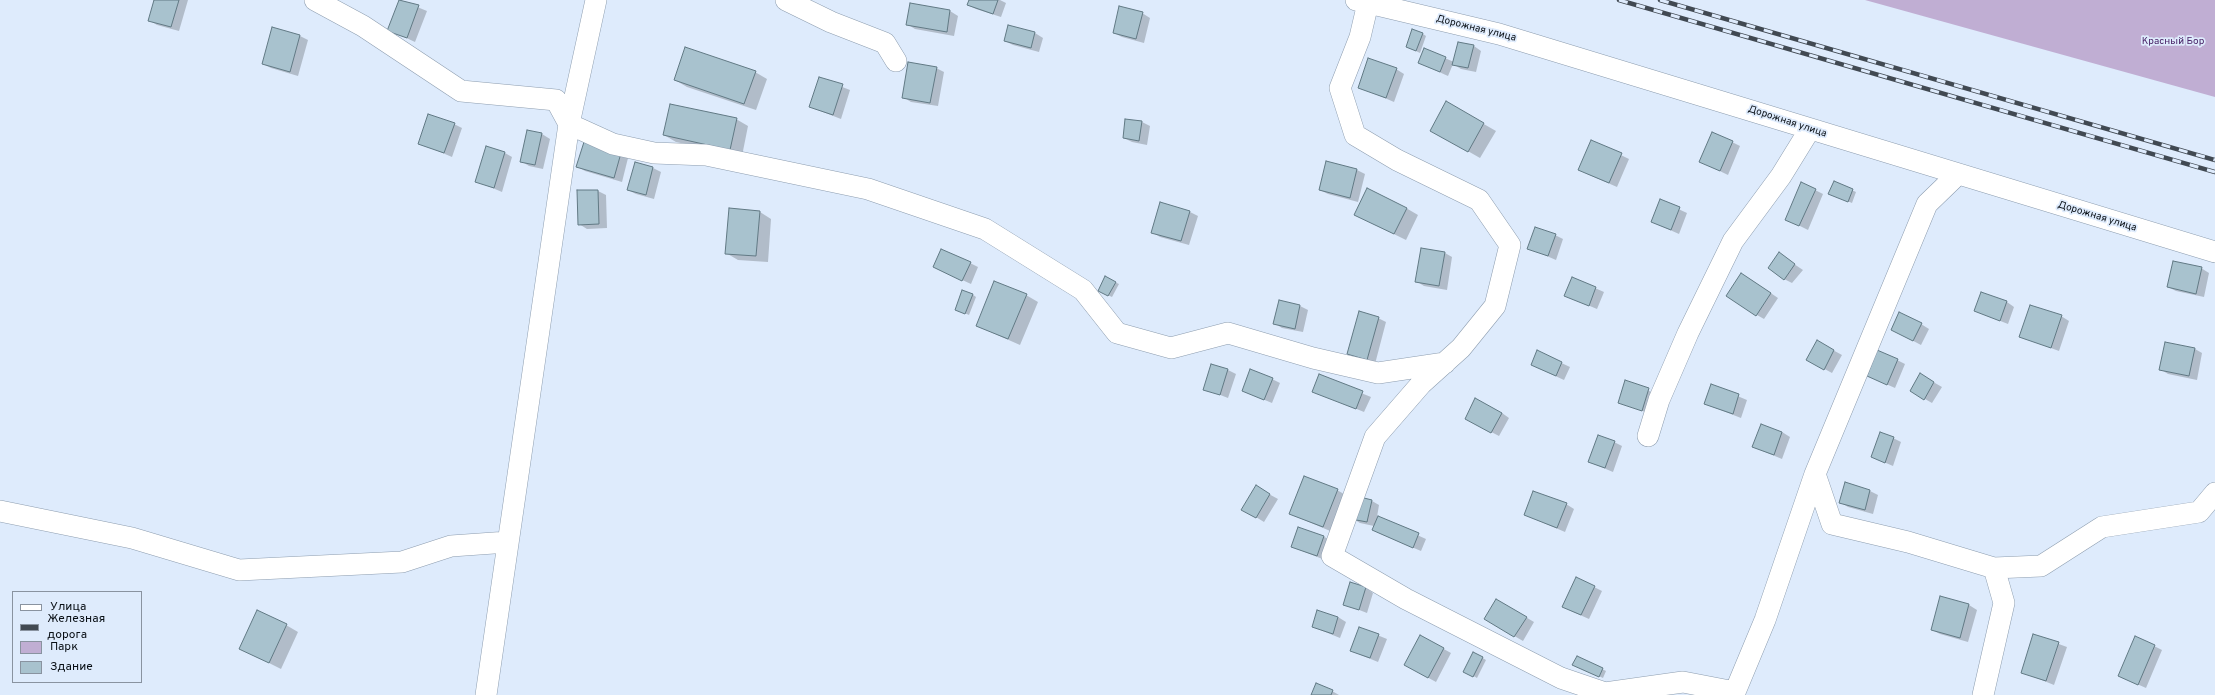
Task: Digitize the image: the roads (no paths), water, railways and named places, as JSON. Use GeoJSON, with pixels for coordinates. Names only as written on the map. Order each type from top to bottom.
{"type":"FeatureCollection","features":[{"type":"Feature","properties":{"kind":"street"},"geometry":{"type":"LineString","coordinates":[[315,0],[363,26],[461,90],[556,100],[569,124],[613,144],[654,153],[706,155],[868,189],[985,229],[1083,290],[1117,333],[1170,348],[1228,333],[1313,358],[1378,373],[1444,363]]}},
{"type":"Feature","properties":{"kind":"street"},"geometry":{"type":"LineString","coordinates":[[486,695],[569,124],[596,0]]}},
{"type":"Feature","properties":{"kind":"street"},"geometry":{"type":"LineString","coordinates":[[786,0],[831,22],[884,43],[896,61]]}},
{"type":"Feature","properties":{"kind":"street"},"geometry":{"type":"LineString","coordinates":[[1362,1],[1360,37],[1340,88],[1355,134],[1397,160],[1479,200],[1510,245],[1495,306],[1461,348],[1421,384],[1375,437],[1332,556],[1406,599],[1561,678],[1605,694],[1683,682],[1735,692],[1765,620],[1815,474],[1927,204],[1957,175]]}},
{"type":"Feature","properties":{"kind":"street","name":"Дорожная улица"},"geometry":{"type":"LineString","coordinates":[[1362,1],[1499,34],[1957,175],[2215,252]]}},
{"type":"Feature","properties":{"kind":"street"},"geometry":{"type":"LineString","coordinates":[[1648,436],[1659,400],[1688,333],[1733,241],[1781,176],[1810,129]]}},
{"type":"Feature","properties":{"kind":"street"},"geometry":{"type":"LineString","coordinates":[[1815,474],[1832,524],[1908,542],[1994,568],[2041,566],[2102,527],[2199,512],[2215,493]]}},
{"type":"Feature","properties":{"kind":"street"},"geometry":{"type":"LineString","coordinates":[[0,511],[132,538],[239,570],[402,562],[451,546],[508,542]]}},
{"type":"Feature","properties":{"kind":"street"},"geometry":{"type":"LineString","coordinates":[[1983,695],[2004,604],[1994,568]]}},
{"type":"Feature","properties":{"kind":"railway"},"geometry":{"type":"LineString","coordinates":[[1619,0],[2215,172]]}},
{"type":"Feature","properties":{"kind":"railway"},"geometry":{"type":"LineString","coordinates":[[1660,0],[2215,160]]}},
{"type":"Feature","properties":{"kind":"park label","name":"Красный Бор"},"geometry":{"type":"Point","coordinates":[2173,42]}}]}
